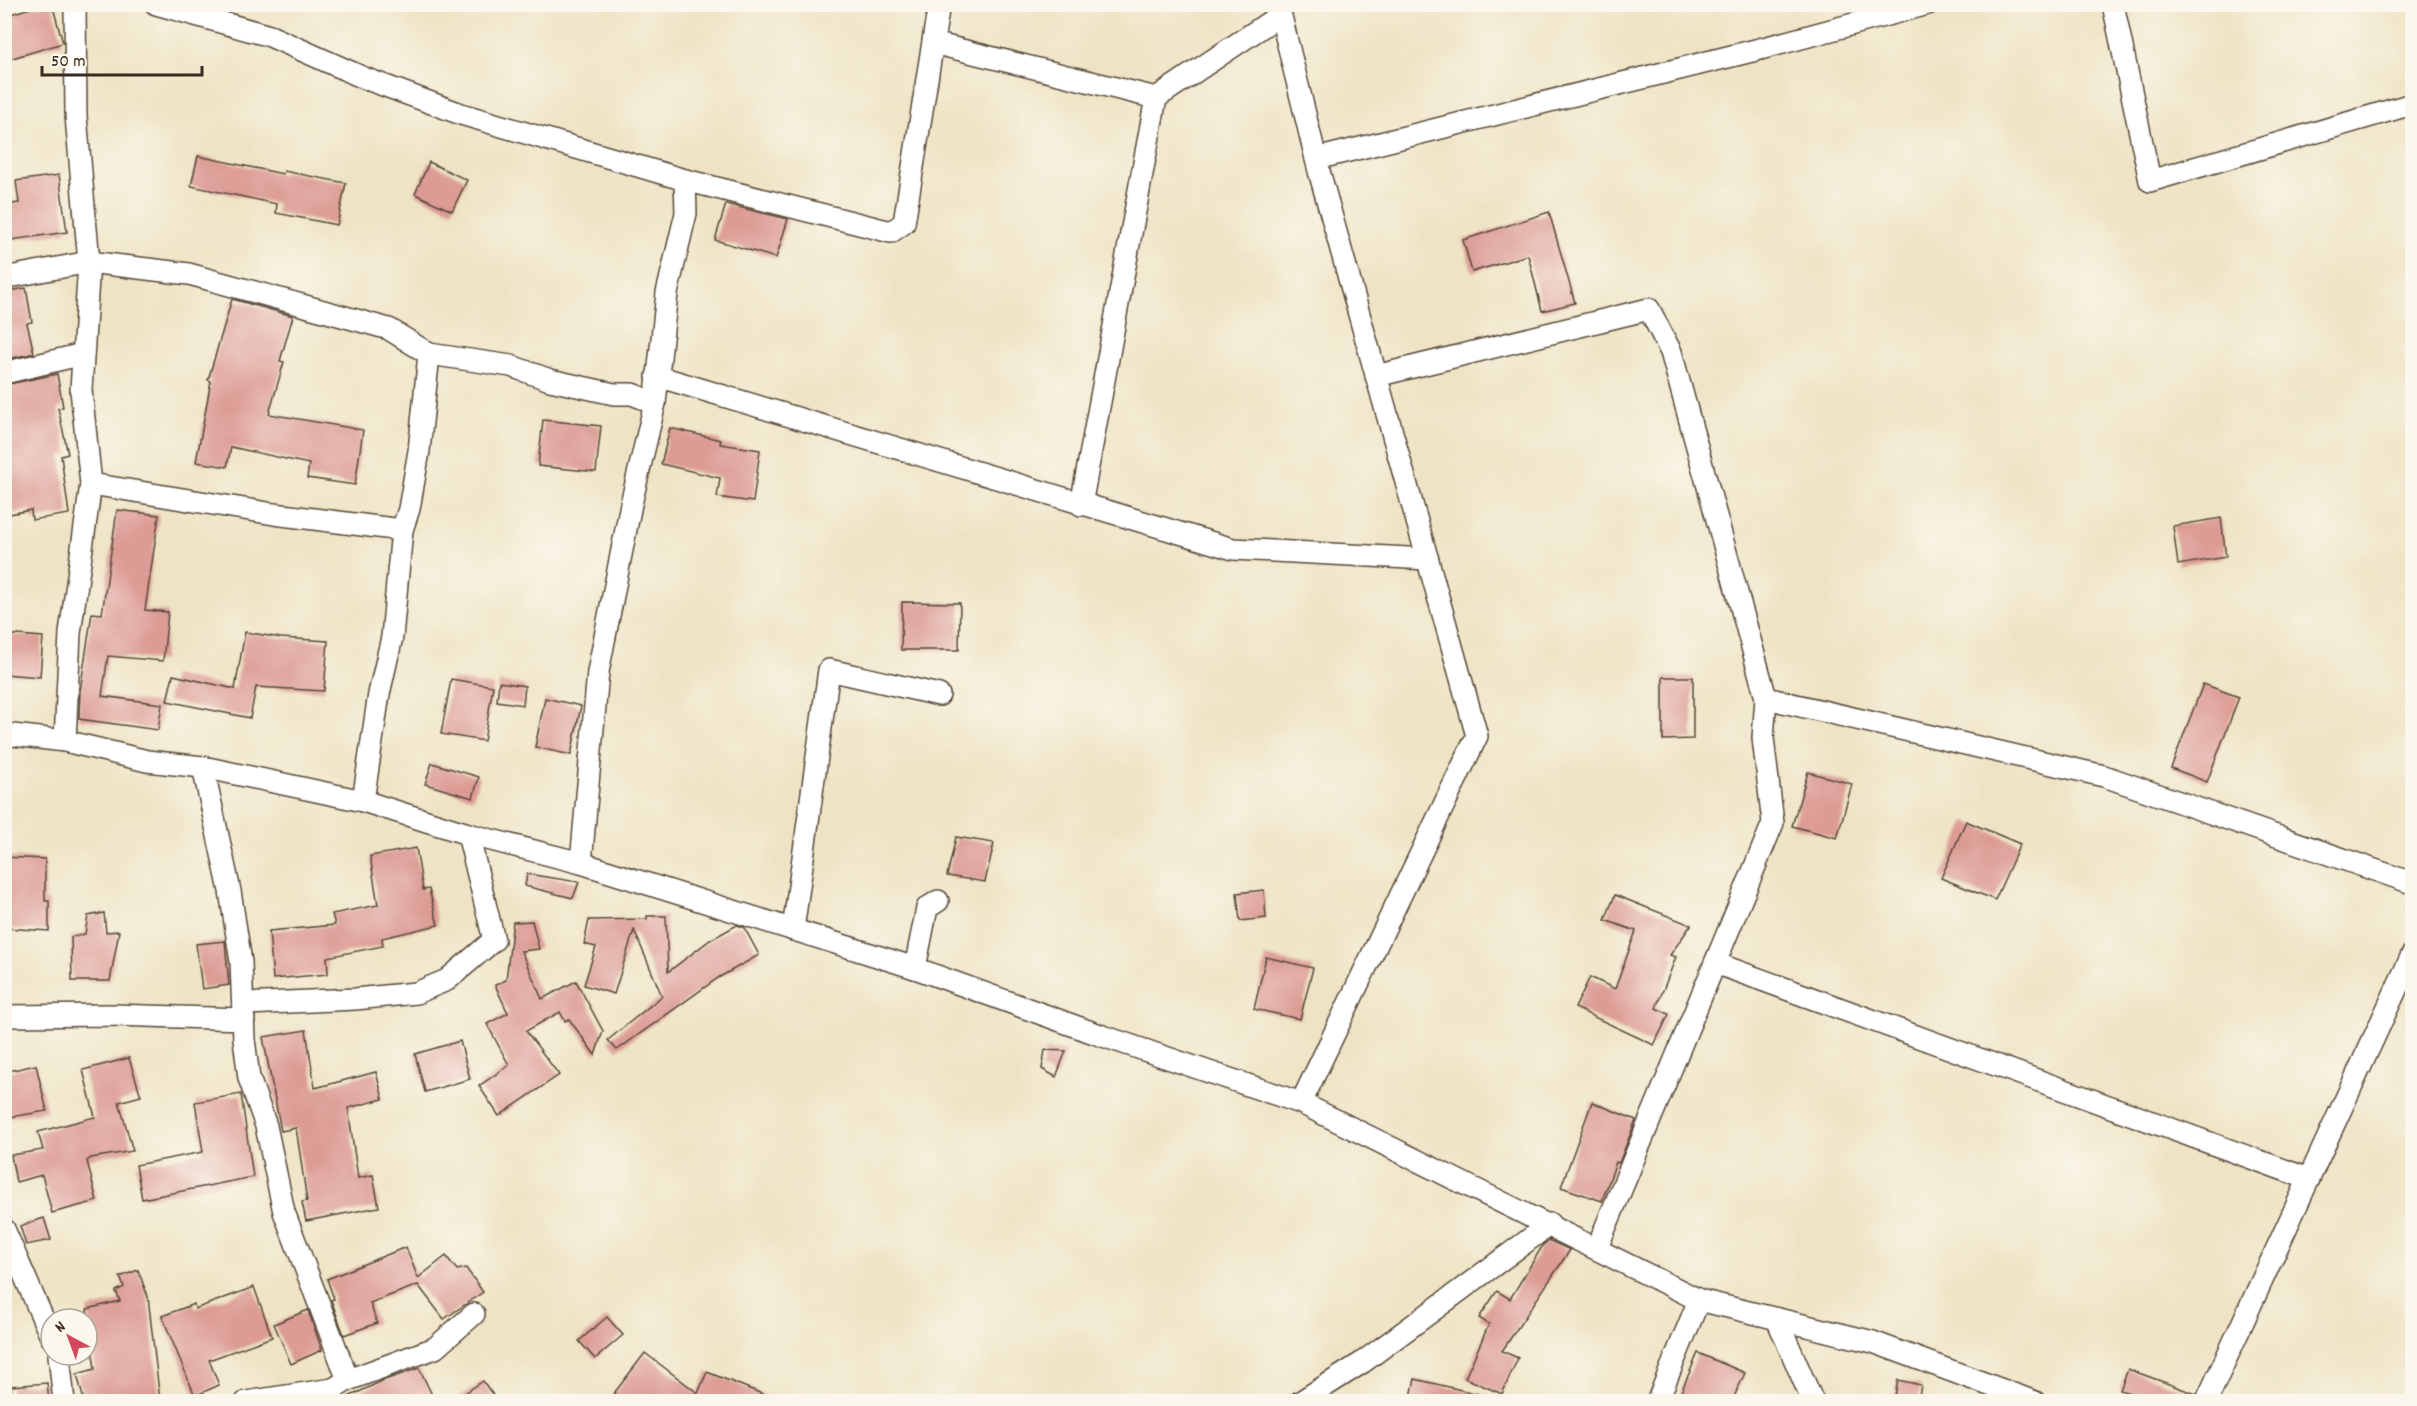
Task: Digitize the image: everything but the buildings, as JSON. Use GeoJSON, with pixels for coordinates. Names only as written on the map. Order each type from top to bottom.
{"type":"FeatureCollection","features":[{"type":"Feature","properties":{"kind":"street"},"geometry":{"type":"LineString","coordinates":[[65,741],[70,633],[91,484],[81,390],[89,262],[76,116],[75,4]]}},
{"type":"Feature","properties":{"kind":"street"},"geometry":{"type":"LineString","coordinates":[[156,4],[270,36],[364,78],[461,114],[685,180],[891,232],[904,223],[939,4]]}},
{"type":"Feature","properties":{"kind":"street"},"geometry":{"type":"LineString","coordinates":[[1316,159],[1760,49],[1928,4]]}},
{"type":"Feature","properties":{"kind":"street"},"geometry":{"type":"LineString","coordinates":[[2113,4],[2150,181],[2412,104]]}},
{"type":"Feature","properties":{"kind":"street"},"geometry":{"type":"LineString","coordinates":[[1082,505],[1156,98],[1279,10],[1316,159],[1477,736],[1301,1103]]}},
{"type":"Feature","properties":{"kind":"street"},"geometry":{"type":"LineString","coordinates":[[933,42],[1156,98]]}},
{"type":"Feature","properties":{"kind":"street"},"geometry":{"type":"LineString","coordinates":[[581,863],[598,672],[631,504],[655,403],[667,293],[686,213],[685,180]]}},
{"type":"Feature","properties":{"kind":"street"},"geometry":{"type":"LineString","coordinates":[[4,278],[89,262],[189,274],[389,329],[429,354],[511,366],[550,380],[614,394],[632,394],[655,403]]}},
{"type":"Feature","properties":{"kind":"street"},"geometry":{"type":"LineString","coordinates":[[1376,376],[1649,309],[1671,352],[1766,698],[1763,738],[1773,823],[1597,1248]]}},
{"type":"Feature","properties":{"kind":"street"},"geometry":{"type":"LineString","coordinates":[[4,373],[83,354]]}},
{"type":"Feature","properties":{"kind":"street"},"geometry":{"type":"LineString","coordinates":[[363,801],[379,694],[392,637],[402,530],[409,509],[418,451],[429,354]]}},
{"type":"Feature","properties":{"kind":"street"},"geometry":{"type":"LineString","coordinates":[[657,376],[1233,549],[1428,559]]}},
{"type":"Feature","properties":{"kind":"street"},"geometry":{"type":"LineString","coordinates":[[91,484],[274,514],[402,530]]}},
{"type":"Feature","properties":{"kind":"street"},"geometry":{"type":"LineString","coordinates":[[792,930],[829,670],[939,695]]}},
{"type":"Feature","properties":{"kind":"street"},"geometry":{"type":"LineString","coordinates":[[1766,698],[2104,776],[2412,883]]}},
{"type":"Feature","properties":{"kind":"street"},"geometry":{"type":"LineString","coordinates":[[4,734],[65,741],[147,761],[202,767],[363,801],[468,834],[581,863],[915,968],[1094,1033],[1301,1103],[1550,1224],[1699,1300],[1873,1342],[2035,1401]]}},
{"type":"Feature","properties":{"kind":"street"},"geometry":{"type":"LineString","coordinates":[[202,767],[230,891],[249,1078],[266,1126],[284,1212],[340,1390]]}},
{"type":"Feature","properties":{"kind":"street"},"geometry":{"type":"LineString","coordinates":[[4,1016],[244,1011],[416,993],[447,980],[471,962],[494,940],[468,834]]}},
{"type":"Feature","properties":{"kind":"street"},"geometry":{"type":"LineString","coordinates":[[915,968],[927,908],[938,901]]}},
{"type":"Feature","properties":{"kind":"street"},"geometry":{"type":"LineString","coordinates":[[2206,1401],[2412,955]]}},
{"type":"Feature","properties":{"kind":"street"},"geometry":{"type":"LineString","coordinates":[[1715,963],[2309,1179]]}},
{"type":"Feature","properties":{"kind":"street"},"geometry":{"type":"LineString","coordinates":[[1300,1401],[1364,1362],[1550,1224]]}},
{"type":"Feature","properties":{"kind":"street"},"geometry":{"type":"LineString","coordinates":[[4,1229],[39,1309]]}},
{"type":"Feature","properties":{"kind":"street"},"geometry":{"type":"LineString","coordinates":[[1657,1401],[1699,1300]]}},
{"type":"Feature","properties":{"kind":"street"},"geometry":{"type":"LineString","coordinates":[[246,1401],[340,1390],[435,1348],[474,1314]]}},
{"type":"Feature","properties":{"kind":"street"},"geometry":{"type":"LineString","coordinates":[[1777,1319],[1813,1401]]}},
{"type":"Feature","properties":{"kind":"street"},"geometry":{"type":"LineString","coordinates":[[60,1367],[64,1401]]}}]}
